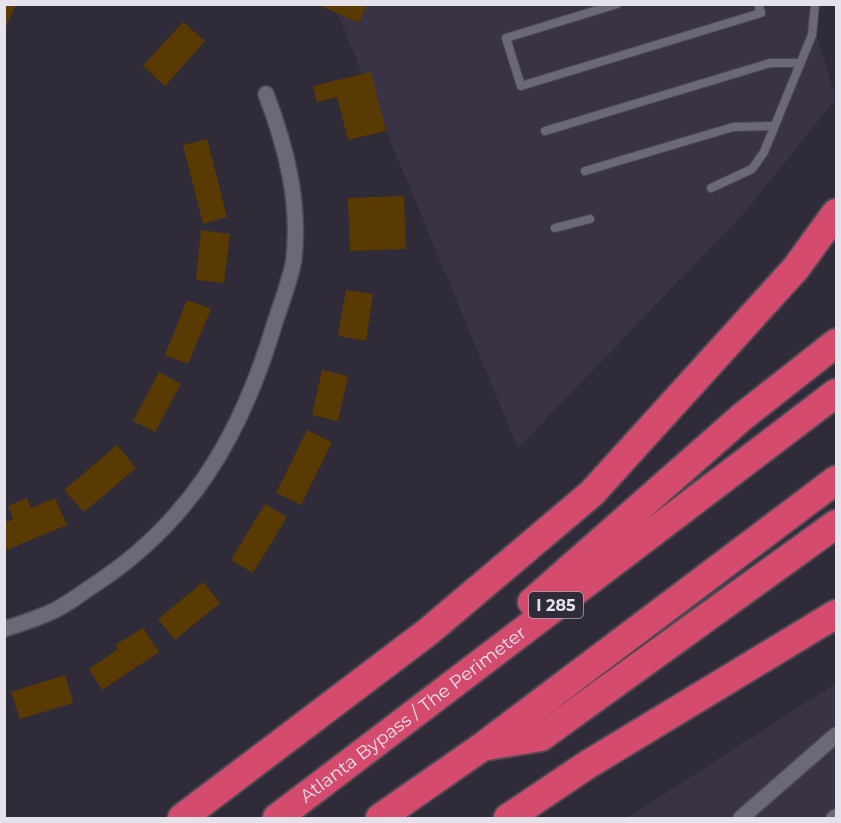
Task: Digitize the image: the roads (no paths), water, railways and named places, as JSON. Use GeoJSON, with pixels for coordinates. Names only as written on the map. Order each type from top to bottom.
{"type":"FeatureCollection","features":[{"type":"Feature","properties":{"kind":"highway"},"geometry":{"type":"LineString","coordinates":[[182,819],[429,631],[591,494],[796,268],[837,213]]}},
{"type":"Feature","properties":{"kind":"highway"},"geometry":{"type":"LineString","coordinates":[[369,747],[742,417],[837,343]]}},
{"type":"Feature","properties":{"kind":"highway","name":"Atlanta Bypass / The Perimeter"},"geometry":{"type":"LineString","coordinates":[[277,819],[837,393]]}},
{"type":"Feature","properties":{"kind":"highway"},"geometry":{"type":"LineString","coordinates":[[380,819],[482,747],[837,480]]}},
{"type":"Feature","properties":{"kind":"highway"},"geometry":{"type":"LineString","coordinates":[[482,747],[541,737],[837,524]]}},
{"type":"Feature","properties":{"kind":"highway"},"geometry":{"type":"LineString","coordinates":[[508,819],[587,765],[837,614]]}},
{"type":"Feature","properties":{"kind":"street"},"geometry":{"type":"LineString","coordinates":[[4,629],[53,612],[109,575],[156,538],[202,483],[237,426],[266,350],[294,259],[294,192],[282,137],[266,94]]}},
{"type":"Feature","properties":{"kind":"street"},"geometry":{"type":"LineString","coordinates":[[741,819],[837,735]]}},
{"type":"Feature","properties":{"kind":"lane"},"geometry":{"type":"LineString","coordinates":[[617,4],[506,38],[521,86],[761,14],[758,4]]}},
{"type":"Feature","properties":{"kind":"lane"},"geometry":{"type":"LineString","coordinates":[[711,188],[752,169],[764,152],[812,35],[815,4]]}},
{"type":"Feature","properties":{"kind":"lane"},"geometry":{"type":"LineString","coordinates":[[545,131],[770,63],[801,63]]}},
{"type":"Feature","properties":{"kind":"lane"},"geometry":{"type":"LineString","coordinates":[[585,171],[733,127],[774,126]]}},
{"type":"Feature","properties":{"kind":"lane"},"geometry":{"type":"LineString","coordinates":[[555,228],[591,219]]}}]}
